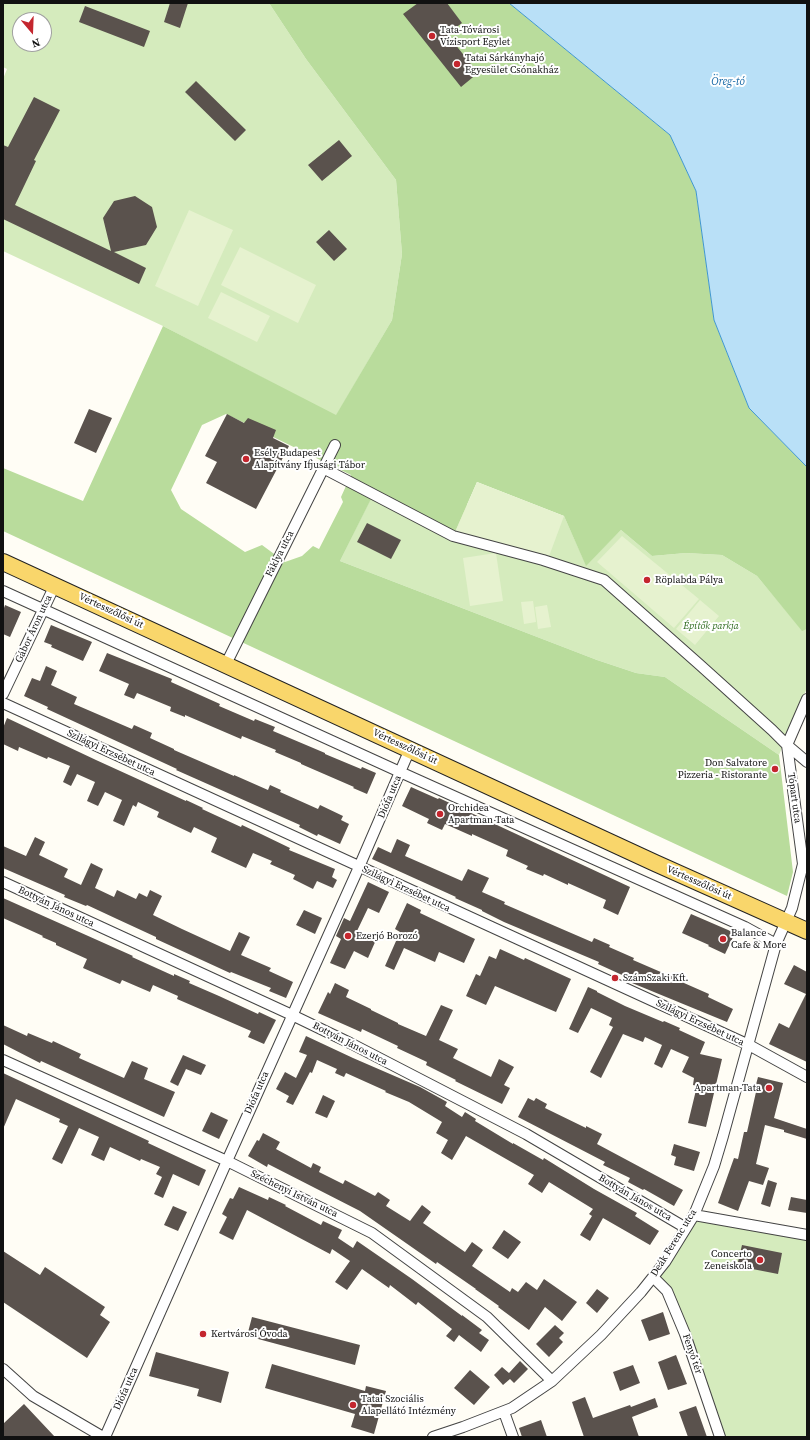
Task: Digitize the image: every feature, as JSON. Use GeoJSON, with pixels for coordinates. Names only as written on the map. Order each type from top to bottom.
{"type":"FeatureCollection","features":[{"type":"Feature","properties":{"kind":"main road","name":"Vértesszőlősi út"},"geometry":{"type":"LineString","coordinates":[[3,562],[648,860],[807,931]]}},
{"type":"Feature","properties":{"kind":"street","name":"Fáklya utca"},"geometry":{"type":"LineString","coordinates":[[226,664],[335,444]]}},
{"type":"Feature","properties":{"kind":"street"},"geometry":{"type":"LineString","coordinates":[[323,468],[453,536],[543,560],[604,580],[807,762]]}},
{"type":"Feature","properties":{"kind":"street","name":"Gábor Áron utca"},"geometry":{"type":"LineString","coordinates":[[3,694],[55,585]]}},
{"type":"Feature","properties":{"kind":"street"},"geometry":{"type":"LineString","coordinates":[[3,591],[400,772],[745,926],[776,944]]}},
{"type":"Feature","properties":{"kind":"street"},"geometry":{"type":"LineString","coordinates":[[787,745],[807,699]]}},
{"type":"Feature","properties":{"kind":"street","name":"Szilágyi Erzsébet utca"},"geometry":{"type":"LineString","coordinates":[[3,703],[749,1045],[807,1077]]}},
{"type":"Feature","properties":{"kind":"street","name":"Tópart utca"},"geometry":{"type":"LineString","coordinates":[[786,922],[795,896],[803,864],[787,745]]}},
{"type":"Feature","properties":{"kind":"street","name":"Diófa utca"},"geometry":{"type":"LineString","coordinates":[[104,1437],[359,867],[410,749]]}},
{"type":"Feature","properties":{"kind":"street","name":"Bottyán János utca"},"geometry":{"type":"LineString","coordinates":[[3,882],[350,1043],[526,1134],[686,1228]]}},
{"type":"Feature","properties":{"kind":"street","name":"Deák Ferenc utca"},"geometry":{"type":"LineString","coordinates":[[433,1437],[463,1428],[504,1412],[526,1400],[552,1381],[614,1322],[665,1262],[694,1215],[714,1166],[776,944],[786,922]]}},
{"type":"Feature","properties":{"kind":"street","name":"Széchenyi István utca"},"geometry":{"type":"LineString","coordinates":[[3,1060],[227,1160],[372,1233],[487,1317],[552,1381]]}},
{"type":"Feature","properties":{"kind":"street"},"geometry":{"type":"LineString","coordinates":[[694,1215],[807,1235]]}},
{"type":"Feature","properties":{"kind":"street","name":"Fenyő tér"},"geometry":{"type":"LineString","coordinates":[[653,1277],[667,1291],[685,1334],[720,1437]]}},
{"type":"Feature","properties":{"kind":"street"},"geometry":{"type":"LineString","coordinates":[[3,1369],[33,1396],[104,1437]]}},
{"type":"Feature","properties":{"kind":"street"},"geometry":{"type":"LineString","coordinates":[[504,1412],[513,1437]]}},
{"type":"Feature","properties":{"kind":"green space"},"geometry":{"type":"Polygon","coordinates":[[[3,3],[269,3],[306,59],[396,180],[402,254],[392,320],[336,416],[163,326],[3,251],[3,79],[7,69],[3,67],[3,3]]]}},
{"type":"Feature","properties":{"kind":"green space"},"geometry":{"type":"Polygon","coordinates":[[[269,3],[509,3],[670,135],[696,191],[714,320],[749,408],[807,467],[807,629],[802,631],[757,576],[722,555],[686,553],[652,556],[621,530],[586,566],[564,516],[477,482],[455,532],[373,495],[340,561],[597,660],[636,673],[665,677],[779,755],[793,872],[787,896],[3,531],[3,468],[83,501],[163,326],[336,415],[392,320],[402,254],[396,180],[306,59],[269,3]],[[226,414],[202,425],[171,490],[181,509],[245,552],[262,545],[285,562],[302,556],[313,546],[319,549],[343,502],[341,497],[351,475],[226,414]]]}},
{"type":"Feature","properties":{"kind":"green space"},"geometry":{"type":"Polygon","coordinates":[[[189,210],[233,230],[198,306],[155,286],[189,210]]]}},
{"type":"Feature","properties":{"kind":"green space"},"geometry":{"type":"Polygon","coordinates":[[[240,247],[316,285],[298,323],[221,285],[240,247]]]}},
{"type":"Feature","properties":{"kind":"green space"},"geometry":{"type":"Polygon","coordinates":[[[221,292],[270,316],[257,342],[208,318],[221,292]]]}},
{"type":"Feature","properties":{"kind":"green space"},"geometry":{"type":"Polygon","coordinates":[[[477,482],[564,516],[548,559],[455,532],[477,482]]]}},
{"type":"Feature","properties":{"kind":"green space","name":"Építők parkja"},"geometry":{"type":"Polygon","coordinates":[[[373,494],[564,516],[586,565],[621,530],[652,556],[686,553],[722,555],[757,576],[802,630],[807,629],[807,688],[779,755],[665,677],[636,673],[597,660],[340,561],[373,494]]]}},
{"type":"Feature","properties":{"kind":"green space","name":"Röplabda Pálya"},"geometry":{"type":"Polygon","coordinates":[[[622,536],[699,599],[674,628],[597,562],[622,536]]]}},
{"type":"Feature","properties":{"kind":"green space"},"geometry":{"type":"Polygon","coordinates":[[[496,553],[503,601],[470,606],[463,558],[496,553]]]}},
{"type":"Feature","properties":{"kind":"green space"},"geometry":{"type":"Polygon","coordinates":[[[700,600],[719,616],[695,645],[676,629],[700,600]]]}},
{"type":"Feature","properties":{"kind":"green space"},"geometry":{"type":"Polygon","coordinates":[[[533,601],[536,622],[524,624],[521,602],[533,601]]]}},
{"type":"Feature","properties":{"kind":"green space"},"geometry":{"type":"Polygon","coordinates":[[[547,605],[551,627],[538,629],[535,607],[547,605]]]}},
{"type":"Feature","properties":{"kind":"green space"},"geometry":{"type":"Polygon","coordinates":[[[694,1215],[807,1235],[807,1437],[720,1437],[667,1291],[653,1277],[694,1215]]]}},
{"type":"Feature","properties":{"kind":"water","name":"Öreg-tó"},"geometry":{"type":"Polygon","coordinates":[[[509,3],[807,3],[807,467],[749,408],[714,320],[696,191],[670,135],[509,3]]]}},
{"type":"Feature","properties":{"kind":"building"},"geometry":{"type":"Polygon","coordinates":[[[170,3],[188,3],[180,28],[164,22],[170,3]]]}},
{"type":"Feature","properties":{"kind":"building"},"geometry":{"type":"Polygon","coordinates":[[[418,3],[447,3],[462,23],[447,34],[478,73],[461,87],[403,14],[418,3]]]}},
{"type":"Feature","properties":{"kind":"building"},"geometry":{"type":"Polygon","coordinates":[[[85,6],[150,31],[144,47],[79,22],[85,6]]]}},
{"type":"Feature","properties":{"kind":"building"},"geometry":{"type":"Polygon","coordinates":[[[196,81],[246,130],[235,141],[185,92],[196,81]]]}},
{"type":"Feature","properties":{"kind":"building"},"geometry":{"type":"Polygon","coordinates":[[[34,97],[60,110],[34,160],[36,161],[15,205],[111,251],[103,218],[114,201],[135,196],[152,207],[157,227],[146,245],[114,252],[146,268],[139,284],[3,219],[3,145],[8,147],[34,97]]]}},
{"type":"Feature","properties":{"kind":"building"},"geometry":{"type":"Polygon","coordinates":[[[339,140],[352,156],[322,181],[308,165],[339,140]]]}},
{"type":"Feature","properties":{"kind":"building"},"geometry":{"type":"Polygon","coordinates":[[[329,230],[347,249],[334,261],[316,242],[329,230]]]}},
{"type":"Feature","properties":{"kind":"building"},"geometry":{"type":"Polygon","coordinates":[[[89,409],[112,418],[96,453],[74,443],[89,409]]]}},
{"type":"Feature","properties":{"kind":"building","name":"Esély Budapest Alapítvány Ifjusági Tábor"},"geometry":{"type":"Polygon","coordinates":[[[227,414],[244,423],[248,418],[276,430],[273,438],[289,446],[256,509],[206,483],[217,462],[205,456],[227,414]]]}},
{"type":"Feature","properties":{"kind":"building"},"geometry":{"type":"Polygon","coordinates":[[[367,523],[401,540],[391,559],[357,542],[367,523]]]}},
{"type":"Feature","properties":{"kind":"building"},"geometry":{"type":"Polygon","coordinates":[[[5,605],[21,612],[10,637],[3,634],[3,611],[5,605]]]}},
{"type":"Feature","properties":{"kind":"building"},"geometry":{"type":"Polygon","coordinates":[[[51,625],[92,642],[83,661],[51,647],[52,645],[44,642],[51,625]]]}},
{"type":"Feature","properties":{"kind":"building"},"geometry":{"type":"Polygon","coordinates":[[[107,653],[172,679],[171,682],[220,704],[219,706],[254,721],[255,719],[275,727],[273,731],[361,769],[362,767],[376,773],[367,794],[275,752],[276,750],[242,736],[241,739],[185,715],[185,717],[170,711],[171,707],[137,693],[134,699],[124,695],[129,684],[99,671],[107,653]]]}},
{"type":"Feature","properties":{"kind":"building"},"geometry":{"type":"Polygon","coordinates":[[[46,666],[57,671],[51,685],[77,697],[74,704],[132,729],[134,725],[152,733],[150,738],[234,776],[268,790],[270,785],[281,790],[280,792],[318,809],[320,805],[343,816],[341,820],[349,824],[340,844],[318,834],[317,836],[299,827],[300,825],[176,770],[177,769],[47,709],[48,707],[24,696],[32,678],[40,681],[46,666]]]}},
{"type":"Feature","properties":{"kind":"building"},"geometry":{"type":"Polygon","coordinates":[[[7,718],[186,800],[241,827],[242,825],[290,848],[289,850],[335,869],[332,877],[337,880],[333,888],[317,881],[313,889],[293,879],[295,875],[270,864],[272,861],[253,853],[246,868],[211,852],[217,838],[194,827],[191,833],[157,817],[159,812],[138,802],[136,807],[133,805],[124,826],[113,821],[122,800],[105,792],[98,806],[87,801],[95,782],[77,774],[71,786],[63,782],[70,766],[48,757],[47,759],[19,747],[18,751],[3,744],[3,728],[7,718]]]}},
{"type":"Feature","properties":{"kind":"building"},"geometry":{"type":"Polygon","coordinates":[[[411,787],[438,799],[439,798],[630,887],[618,915],[603,908],[606,900],[568,883],[568,885],[544,874],[543,876],[526,869],[528,866],[506,856],[508,850],[445,824],[442,830],[427,823],[429,819],[402,806],[411,787]]]}},
{"type":"Feature","properties":{"kind":"building"},"geometry":{"type":"Polygon","coordinates":[[[35,837],[45,842],[39,855],[68,869],[64,877],[81,885],[91,863],[103,869],[95,888],[114,897],[117,890],[136,899],[139,893],[147,897],[150,890],[162,896],[153,915],[182,929],[230,951],[239,932],[250,937],[241,955],[271,968],[269,971],[293,982],[286,998],[269,991],[271,988],[231,972],[230,973],[87,905],[86,906],[64,897],[65,895],[3,868],[3,846],[26,856],[35,837]]]}},
{"type":"Feature","properties":{"kind":"building"},"geometry":{"type":"Polygon","coordinates":[[[397,839],[410,845],[405,856],[462,881],[468,869],[489,878],[482,892],[505,902],[504,904],[592,942],[594,938],[610,945],[609,947],[634,958],[633,960],[670,976],[671,974],[686,980],[684,983],[709,994],[708,997],[733,1009],[727,1022],[632,983],[633,980],[598,964],[599,962],[504,922],[455,898],[456,897],[372,859],[378,847],[391,853],[397,839]]]}},
{"type":"Feature","properties":{"kind":"building"},"geometry":{"type":"Polygon","coordinates":[[[368,882],[389,892],[379,913],[368,908],[357,931],[376,940],[368,958],[354,951],[345,969],[330,963],[341,939],[336,936],[344,918],[350,921],[368,882]]]}},
{"type":"Feature","properties":{"kind":"building"},"geometry":{"type":"Polygon","coordinates":[[[3,898],[174,976],[174,974],[190,981],[189,983],[258,1014],[259,1012],[276,1020],[264,1044],[248,1037],[251,1031],[177,999],[178,996],[153,985],[150,992],[122,980],[120,984],[83,968],[87,959],[56,945],[56,943],[42,937],[43,936],[3,918],[3,898]]]}},
{"type":"Feature","properties":{"kind":"building"},"geometry":{"type":"Polygon","coordinates":[[[407,903],[421,910],[420,913],[475,939],[464,963],[439,952],[435,962],[404,948],[394,970],[385,966],[400,932],[395,929],[407,903]]]}},
{"type":"Feature","properties":{"kind":"building"},"geometry":{"type":"Polygon","coordinates":[[[304,910],[322,918],[315,934],[296,925],[304,910]]]}},
{"type":"Feature","properties":{"kind":"building"},"geometry":{"type":"Polygon","coordinates":[[[691,914],[735,933],[725,954],[682,933],[691,914]]]}},
{"type":"Feature","properties":{"kind":"building"},"geometry":{"type":"Polygon","coordinates":[[[500,949],[524,960],[525,958],[571,979],[556,1012],[495,986],[486,1005],[466,996],[476,974],[480,976],[489,956],[496,959],[500,949]]]}},
{"type":"Feature","properties":{"kind":"building"},"geometry":{"type":"Polygon","coordinates":[[[794,965],[807,972],[807,1062],[769,1044],[779,1023],[789,1028],[806,994],[784,984],[794,965]]]}},
{"type":"Feature","properties":{"kind":"building"},"geometry":{"type":"Polygon","coordinates":[[[335,983],[349,990],[346,997],[398,1024],[426,1036],[441,1005],[453,1010],[439,1040],[458,1049],[453,1058],[491,1077],[499,1059],[514,1067],[504,1085],[510,1088],[502,1104],[426,1065],[427,1062],[397,1048],[398,1046],[362,1029],[361,1032],[318,1013],[328,992],[330,994],[335,983]]]}},
{"type":"Feature","properties":{"kind":"building"},"geometry":{"type":"Polygon","coordinates":[[[588,987],[625,1006],[680,1028],[679,1030],[705,1042],[700,1054],[722,1059],[706,1127],[688,1123],[697,1086],[693,1085],[694,1078],[682,1072],[689,1057],[671,1049],[662,1068],[654,1064],[662,1045],[645,1037],[643,1042],[623,1034],[601,1078],[590,1072],[613,1027],[609,1025],[612,1018],[591,1008],[578,1033],[569,1029],[588,987]]]}},
{"type":"Feature","properties":{"kind":"building"},"geometry":{"type":"Polygon","coordinates":[[[3,1025],[27,1036],[28,1033],[52,1043],[53,1041],[81,1054],[79,1058],[124,1078],[132,1061],[148,1068],[144,1079],[175,1092],[164,1117],[41,1061],[40,1063],[3,1044],[3,1025]]]}},
{"type":"Feature","properties":{"kind":"building"},"geometry":{"type":"Polygon","coordinates":[[[306,1036],[420,1087],[447,1102],[445,1106],[462,1117],[465,1112],[476,1119],[475,1121],[513,1144],[543,1160],[544,1158],[594,1189],[637,1213],[635,1216],[659,1231],[650,1245],[603,1218],[590,1241],[580,1235],[592,1216],[589,1214],[593,1209],[549,1182],[542,1193],[528,1184],[534,1175],[466,1136],[452,1160],[441,1153],[448,1140],[436,1133],[442,1122],[409,1102],[385,1092],[386,1091],[346,1073],[344,1077],[335,1073],[337,1069],[317,1060],[312,1073],[310,1072],[293,1105],[286,1102],[289,1096],[276,1089],[285,1072],[296,1078],[307,1055],[299,1052],[306,1036]]]}},
{"type":"Feature","properties":{"kind":"building"},"geometry":{"type":"Polygon","coordinates":[[[183,1055],[206,1065],[201,1075],[186,1069],[178,1086],[170,1082],[183,1055]]]}},
{"type":"Feature","properties":{"kind":"building"},"geometry":{"type":"Polygon","coordinates":[[[3,1073],[149,1141],[148,1143],[206,1170],[199,1186],[173,1174],[163,1198],[154,1194],[162,1177],[156,1174],[160,1167],[141,1159],[140,1161],[110,1147],[104,1161],[91,1155],[99,1137],[79,1128],[62,1164],[52,1159],[68,1126],[59,1122],[60,1119],[16,1099],[3,1129],[3,1073]]]}},
{"type":"Feature","properties":{"kind":"building"},"geometry":{"type":"Polygon","coordinates":[[[758,1077],[783,1083],[774,1118],[807,1129],[807,1139],[784,1132],[784,1130],[765,1125],[756,1164],[769,1168],[763,1185],[749,1181],[738,1211],[718,1203],[734,1158],[738,1159],[744,1132],[747,1132],[758,1077]]]}},
{"type":"Feature","properties":{"kind":"building"},"geometry":{"type":"Polygon","coordinates":[[[323,1095],[335,1101],[327,1118],[315,1113],[323,1095]]]}},
{"type":"Feature","properties":{"kind":"building"},"geometry":{"type":"Polygon","coordinates":[[[528,1098],[534,1101],[536,1098],[547,1104],[545,1108],[602,1134],[597,1144],[683,1190],[674,1206],[628,1182],[630,1178],[603,1165],[605,1162],[518,1117],[528,1098]]]}},
{"type":"Feature","properties":{"kind":"building"},"geometry":{"type":"Polygon","coordinates":[[[211,1112],[228,1120],[219,1139],[202,1131],[211,1112]]]}},
{"type":"Feature","properties":{"kind":"building"},"geometry":{"type":"Polygon","coordinates":[[[263,1133],[280,1142],[276,1149],[311,1168],[313,1163],[321,1167],[319,1172],[343,1184],[345,1180],[375,1196],[378,1192],[390,1200],[386,1206],[410,1221],[422,1205],[431,1212],[423,1223],[465,1252],[472,1242],[483,1250],[472,1266],[510,1292],[512,1288],[518,1292],[526,1282],[537,1290],[544,1279],[577,1302],[562,1321],[545,1307],[529,1330],[476,1289],[437,1262],[436,1264],[360,1211],[268,1164],[267,1167],[248,1156],[257,1140],[259,1141],[263,1133]]]}},
{"type":"Feature","properties":{"kind":"building"},"geometry":{"type":"Polygon","coordinates":[[[674,1144],[700,1152],[694,1171],[674,1165],[676,1157],[671,1155],[674,1144]]]}},
{"type":"Feature","properties":{"kind":"building"},"geometry":{"type":"Polygon","coordinates":[[[768,1180],[777,1183],[770,1207],[761,1204],[768,1180]]]}},
{"type":"Feature","properties":{"kind":"building"},"geometry":{"type":"Polygon","coordinates":[[[239,1187],[268,1200],[269,1197],[321,1225],[323,1221],[342,1230],[338,1238],[353,1248],[357,1241],[482,1330],[479,1333],[489,1340],[481,1352],[459,1335],[454,1342],[446,1336],[452,1329],[418,1302],[416,1305],[390,1285],[389,1288],[362,1269],[347,1290],[335,1282],[350,1261],[332,1249],[330,1254],[247,1210],[233,1240],[219,1233],[227,1217],[222,1214],[230,1198],[233,1199],[239,1187]]]}},
{"type":"Feature","properties":{"kind":"building"},"geometry":{"type":"Polygon","coordinates":[[[791,1197],[807,1200],[807,1213],[788,1210],[791,1197]]]}},
{"type":"Feature","properties":{"kind":"building"},"geometry":{"type":"Polygon","coordinates":[[[173,1206],[187,1212],[178,1231],[164,1225],[173,1206]]]}},
{"type":"Feature","properties":{"kind":"building"},"geometry":{"type":"Polygon","coordinates":[[[504,1230],[521,1242],[508,1259],[492,1248],[504,1230]]]}},
{"type":"Feature","properties":{"kind":"building","name":"Concerto Zeneiskola"},"geometry":{"type":"Polygon","coordinates":[[[742,1245],[782,1253],[778,1274],[737,1266],[742,1245]]]}},
{"type":"Feature","properties":{"kind":"building"},"geometry":{"type":"Polygon","coordinates":[[[3,1251],[40,1275],[45,1267],[105,1307],[100,1315],[110,1322],[87,1358],[3,1302],[3,1251]]]}},
{"type":"Feature","properties":{"kind":"building"},"geometry":{"type":"Polygon","coordinates":[[[597,1289],[609,1298],[597,1313],[586,1303],[597,1289]]]}},
{"type":"Feature","properties":{"kind":"building"},"geometry":{"type":"Polygon","coordinates":[[[663,1312],[670,1334],[649,1341],[641,1320],[663,1312]]]}},
{"type":"Feature","properties":{"kind":"building"},"geometry":{"type":"Polygon","coordinates":[[[252,1317],[360,1345],[355,1365],[247,1336],[252,1317]]]}},
{"type":"Feature","properties":{"kind":"building"},"geometry":{"type":"Polygon","coordinates":[[[555,1325],[564,1333],[559,1338],[563,1342],[549,1357],[536,1344],[555,1325]]]}},
{"type":"Feature","properties":{"kind":"building"},"geometry":{"type":"Polygon","coordinates":[[[156,1352],[229,1372],[221,1403],[197,1396],[199,1389],[149,1376],[156,1352]]]}},
{"type":"Feature","properties":{"kind":"building"},"geometry":{"type":"Polygon","coordinates":[[[676,1355],[687,1384],[668,1390],[658,1362],[676,1355]]]}},
{"type":"Feature","properties":{"kind":"building"},"geometry":{"type":"Polygon","coordinates":[[[520,1361],[528,1369],[514,1383],[510,1379],[503,1385],[494,1375],[502,1367],[509,1373],[520,1361]]]}},
{"type":"Feature","properties":{"kind":"building","name":"Tatai Szociális Alapellátó Intézmény"},"geometry":{"type":"Polygon","coordinates":[[[272,1364],[365,1391],[366,1386],[386,1391],[374,1434],[351,1427],[355,1414],[265,1388],[272,1364]]]}},
{"type":"Feature","properties":{"kind":"building"},"geometry":{"type":"Polygon","coordinates":[[[633,1365],[640,1383],[620,1391],[613,1372],[633,1365]]]}},
{"type":"Feature","properties":{"kind":"building"},"geometry":{"type":"Polygon","coordinates":[[[470,1370],[490,1387],[474,1405],[454,1388],[470,1370]]]}},
{"type":"Feature","properties":{"kind":"building"},"geometry":{"type":"Polygon","coordinates":[[[585,1397],[593,1418],[655,1398],[658,1407],[632,1417],[639,1437],[584,1437],[572,1402],[585,1397]]]}},
{"type":"Feature","properties":{"kind":"building"},"geometry":{"type":"Polygon","coordinates":[[[24,1404],[55,1437],[3,1437],[3,1424],[24,1404]]]}},
{"type":"Feature","properties":{"kind":"building"},"geometry":{"type":"Polygon","coordinates":[[[696,1406],[707,1437],[688,1437],[679,1412],[696,1406]]]}},
{"type":"Feature","properties":{"kind":"building"},"geometry":{"type":"Polygon","coordinates":[[[541,1420],[547,1437],[522,1437],[519,1428],[541,1420]]]}},
{"type":"Feature","properties":{"kind":"place","name":"Tata-Tóvárosi Vízisport Egylet"},"geometry":{"type":"Point","coordinates":[432,36]}},
{"type":"Feature","properties":{"kind":"place","name":"Tatai Sárkányhajó Egyesület Csónakház"},"geometry":{"type":"Point","coordinates":[457,64]}},
{"type":"Feature","properties":{"kind":"place","name":"Esély Budapest Alapítvány Ifjusági Tábor"},"geometry":{"type":"Point","coordinates":[246,459]}},
{"type":"Feature","properties":{"kind":"place","name":"Röplabda Pálya"},"geometry":{"type":"Point","coordinates":[647,580]}},
{"type":"Feature","properties":{"kind":"place","name":"Don Salvatore Pizzeria - Ristorante"},"geometry":{"type":"Point","coordinates":[775,769]}},
{"type":"Feature","properties":{"kind":"place","name":"Orchidea Apartman Tata"},"geometry":{"type":"Point","coordinates":[440,814]}},
{"type":"Feature","properties":{"kind":"place","name":"Ezerjó Borozó"},"geometry":{"type":"Point","coordinates":[348,936]}},
{"type":"Feature","properties":{"kind":"place","name":"Balance Cafe & More"},"geometry":{"type":"Point","coordinates":[723,939]}},
{"type":"Feature","properties":{"kind":"place","name":"SzámSzaki Kft."},"geometry":{"type":"Point","coordinates":[615,978]}},
{"type":"Feature","properties":{"kind":"place","name":"Apartman-Tata"},"geometry":{"type":"Point","coordinates":[769,1088]}},
{"type":"Feature","properties":{"kind":"place","name":"Concerto Zeneiskola"},"geometry":{"type":"Point","coordinates":[760,1260]}},
{"type":"Feature","properties":{"kind":"place","name":"Kertvárosi Óvoda"},"geometry":{"type":"Point","coordinates":[203,1334]}},
{"type":"Feature","properties":{"kind":"place","name":"Tatai Szociális Alapellátó Intézmény"},"geometry":{"type":"Point","coordinates":[353,1405]}}]}
